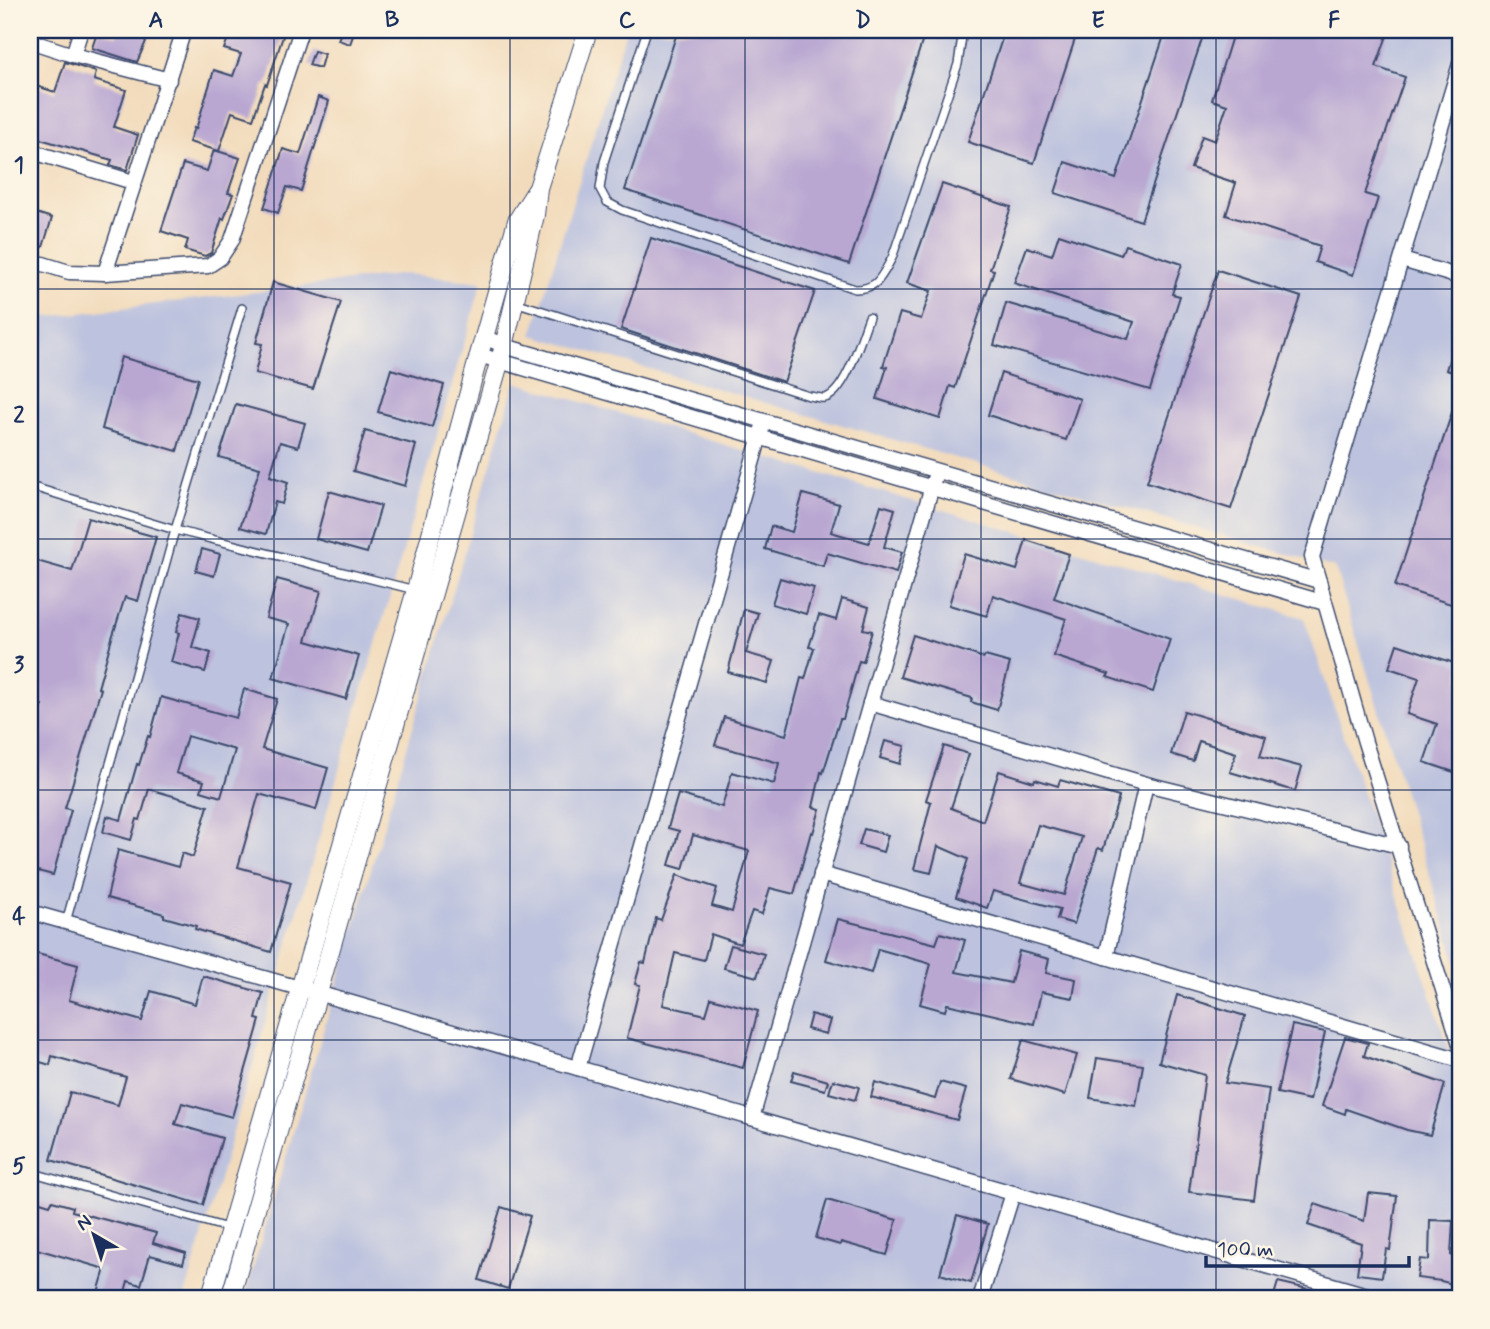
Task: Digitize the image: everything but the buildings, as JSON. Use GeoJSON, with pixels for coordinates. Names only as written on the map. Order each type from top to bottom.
{"type":"FeatureCollection","features":[{"type":"Feature","properties":{"kind":"street"},"geometry":{"type":"LineString","coordinates":[[73,55],[81,30]]}},
{"type":"Feature","properties":{"kind":"street"},"geometry":{"type":"LineString","coordinates":[[105,272],[184,30]]}},
{"type":"Feature","properties":{"kind":"street"},"geometry":{"type":"LineString","coordinates":[[30,260],[69,272],[105,272],[208,266],[220,258],[232,240],[301,30]]}},
{"type":"Feature","properties":{"kind":"street"},"geometry":{"type":"LineString","coordinates":[[210,1299],[299,988],[502,353],[536,215],[538,188],[588,30]]}},
{"type":"Feature","properties":{"kind":"street"},"geometry":{"type":"LineString","coordinates":[[30,41],[169,80]]}},
{"type":"Feature","properties":{"kind":"street"},"geometry":{"type":"LineString","coordinates":[[1460,64],[1312,557],[1365,742],[1460,1044]]}},
{"type":"Feature","properties":{"kind":"street"},"geometry":{"type":"LineString","coordinates":[[30,151],[133,182]]}},
{"type":"Feature","properties":{"kind":"street"},"geometry":{"type":"LineString","coordinates":[[230,1299],[317,993],[424,593],[479,355],[517,221],[538,188]]}},
{"type":"Feature","properties":{"kind":"street"},"geometry":{"type":"LineString","coordinates":[[1402,260],[1460,277]]}},
{"type":"Feature","properties":{"kind":"street"},"geometry":{"type":"LineString","coordinates":[[485,337],[502,353],[759,437],[1325,603]]}},
{"type":"Feature","properties":{"kind":"street"},"geometry":{"type":"LineString","coordinates":[[479,355],[502,353],[764,421],[1319,581]]}},
{"type":"Feature","properties":{"kind":"street"},"geometry":{"type":"LineString","coordinates":[[578,1068],[764,421]]}},
{"type":"Feature","properties":{"kind":"street"},"geometry":{"type":"LineString","coordinates":[[752,1118],[937,471]]}},
{"type":"Feature","properties":{"kind":"street"},"geometry":{"type":"LineString","coordinates":[[870,703],[1146,784],[1399,846]]}},
{"type":"Feature","properties":{"kind":"street"},"geometry":{"type":"LineString","coordinates":[[1107,957],[1146,784]]}},
{"type":"Feature","properties":{"kind":"street"},"geometry":{"type":"LineString","coordinates":[[821,874],[1460,1060]]}},
{"type":"Feature","properties":{"kind":"street"},"geometry":{"type":"LineString","coordinates":[[30,912],[1381,1299]]}},
{"type":"Feature","properties":{"kind":"street"},"geometry":{"type":"LineString","coordinates":[[981,1299],[1013,1193]]}},
{"type":"Feature","properties":{"kind":"lane"},"geometry":{"type":"LineString","coordinates":[[648,30],[604,162],[600,189],[607,202],[855,289],[868,289],[878,282],[892,258],[958,64],[963,30]]}},
{"type":"Feature","properties":{"kind":"lane"},"geometry":{"type":"LineString","coordinates":[[514,302],[809,396],[826,398],[836,391],[846,377],[869,317]]}},
{"type":"Feature","properties":{"kind":"lane"},"geometry":{"type":"LineString","coordinates":[[66,922],[175,530],[242,308]]}},
{"type":"Feature","properties":{"kind":"lane"},"geometry":{"type":"LineString","coordinates":[[30,486],[175,530],[424,593]]}},
{"type":"Feature","properties":{"kind":"lane"},"geometry":{"type":"LineString","coordinates":[[30,1172],[248,1234]]}},
{"type":"Feature","properties":{"kind":"shaded area"},"geometry":{"type":"Polygon","coordinates":[[[626,30],[1460,30],[1460,974],[1335,568],[532,335],[626,30]]]}},
{"type":"Feature","properties":{"kind":"shaded area"},"geometry":{"type":"Polygon","coordinates":[[[406,274],[482,282],[184,1299],[30,1299],[30,319],[406,274]]]}},
{"type":"Feature","properties":{"kind":"shaded area"},"geometry":{"type":"Polygon","coordinates":[[[515,382],[1304,618],[1460,1082],[1460,1299],[244,1299],[515,382]]]}}]}
